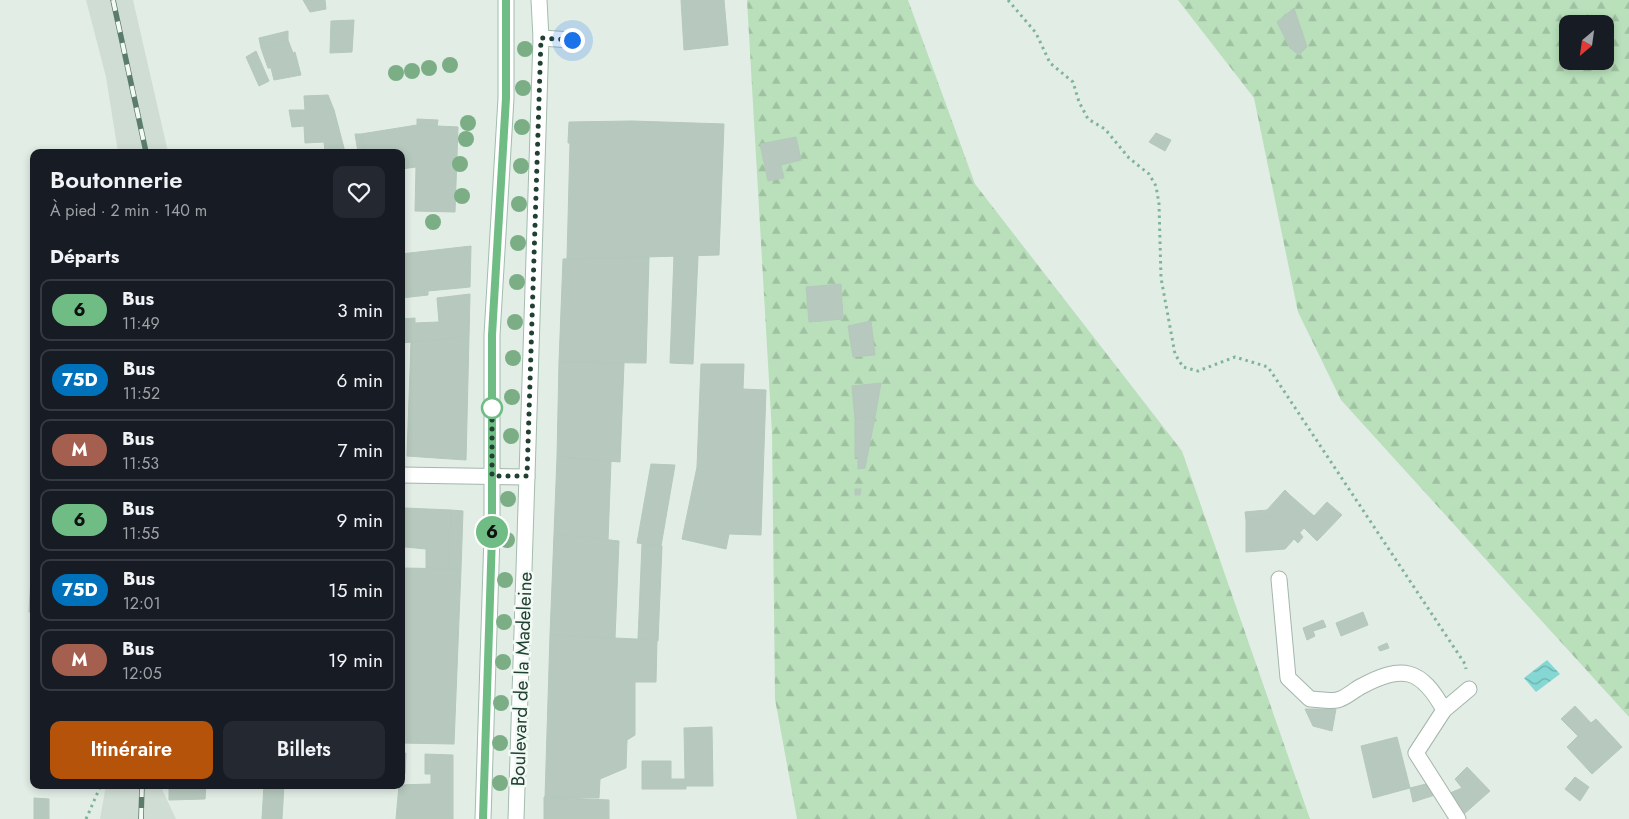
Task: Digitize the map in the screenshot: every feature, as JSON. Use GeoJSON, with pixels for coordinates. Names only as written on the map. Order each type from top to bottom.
{"type":"FeatureCollection","features":[{"type":"Feature","properties":{"kind":"street","name":"Boulevard de la Madeleine"},"geometry":{"type":"LineString","coordinates":[[483,819],[492,476],[492,335],[506,98],[506,0]]}},
{"type":"Feature","properties":{"kind":"street","name":"Boulevard de la Madeleine"},"geometry":{"type":"LineString","coordinates":[[516,819],[541,38],[539,0]]}},
{"type":"Feature","properties":{"kind":"street"},"geometry":{"type":"LineString","coordinates":[[541,38],[572,40]]}},
{"type":"Feature","properties":{"kind":"street"},"geometry":{"type":"LineString","coordinates":[[405,475],[527,476]]}},
{"type":"Feature","properties":{"kind":"street"},"geometry":{"type":"LineString","coordinates":[[1279,579],[1288,678],[1310,699],[1337,700],[1378,678],[1397,672],[1418,677],[1433,690],[1444,710]]}},
{"type":"Feature","properties":{"kind":"street"},"geometry":{"type":"LineString","coordinates":[[1458,819],[1416,754],[1444,710],[1469,689]]}},
{"type":"Feature","properties":{"kind":"path"},"geometry":{"type":"LineString","coordinates":[[1008,0],[1036,33],[1050,62],[1073,82],[1078,102],[1088,119],[1105,129],[1129,158],[1149,174],[1156,186],[1159,204],[1162,278],[1176,354],[1183,367],[1198,371],[1235,357],[1268,367],[1465,664],[1469,689]]}},
{"type":"Feature","properties":{"kind":"path"},"geometry":{"type":"LineString","coordinates":[[86,819],[99,789]]}},
{"type":"Feature","properties":{"kind":"shaded area"},"geometry":{"type":"Polygon","coordinates":[[[86,0],[133,0],[167,149],[118,149],[106,77],[86,0]]]}},
{"type":"Feature","properties":{"kind":"shaded area"},"geometry":{"type":"Polygon","coordinates":[[[105,789],[162,789],[176,819],[100,819],[105,789]]]}},
{"type":"Feature","properties":{"kind":"green space"},"geometry":{"type":"Polygon","coordinates":[[[747,0],[908,0],[975,184],[1182,451],[1310,819],[797,819],[775,699],[772,433],[747,0]]]}},
{"type":"Feature","properties":{"kind":"green space"},"geometry":{"type":"Polygon","coordinates":[[[1178,0],[1629,0],[1629,717],[1341,400],[1298,312],[1254,98],[1178,0]]]}},
{"type":"Feature","properties":{"kind":"water"},"geometry":{"type":"Polygon","coordinates":[[[1547,660],[1560,674],[1536,692],[1524,678],[1547,660]]]}},
{"type":"Feature","properties":{"kind":"building"},"geometry":{"type":"Polygon","coordinates":[[[303,0],[325,0],[326,9],[310,12],[303,0]]]}},
{"type":"Feature","properties":{"kind":"building"},"geometry":{"type":"Polygon","coordinates":[[[681,0],[724,0],[728,45],[684,50],[681,0]]]}},
{"type":"Feature","properties":{"kind":"building"},"geometry":{"type":"Polygon","coordinates":[[[1294,8],[1307,47],[1299,55],[1290,48],[1277,22],[1294,8]]]}},
{"type":"Feature","properties":{"kind":"building"},"geometry":{"type":"Polygon","coordinates":[[[354,20],[352,52],[330,53],[331,21],[354,20]]]}},
{"type":"Feature","properties":{"kind":"building"},"geometry":{"type":"Polygon","coordinates":[[[288,31],[288,40],[261,48],[259,38],[288,31]]]}},
{"type":"Feature","properties":{"kind":"building"},"geometry":{"type":"Polygon","coordinates":[[[288,40],[293,53],[295,52],[301,75],[274,80],[271,68],[268,68],[261,48],[288,40]]]}},
{"type":"Feature","properties":{"kind":"building"},"geometry":{"type":"Polygon","coordinates":[[[256,51],[269,81],[259,86],[246,57],[256,51]]]}},
{"type":"Feature","properties":{"kind":"building"},"geometry":{"type":"Polygon","coordinates":[[[328,95],[344,149],[325,149],[324,142],[305,143],[304,126],[292,127],[289,110],[305,110],[304,96],[328,95]]]}},
{"type":"Feature","properties":{"kind":"building"},"geometry":{"type":"Polygon","coordinates":[[[417,119],[438,120],[437,126],[417,125],[417,119]]]}},
{"type":"Feature","properties":{"kind":"building"},"geometry":{"type":"Polygon","coordinates":[[[632,121],[724,124],[719,255],[567,259],[569,122],[632,121]]]}},
{"type":"Feature","properties":{"kind":"building"},"geometry":{"type":"Polygon","coordinates":[[[417,125],[458,127],[455,212],[415,211],[416,167],[405,168],[405,149],[364,149],[361,134],[417,125]]]}},
{"type":"Feature","properties":{"kind":"building"},"geometry":{"type":"Polygon","coordinates":[[[1156,133],[1171,140],[1165,151],[1149,142],[1156,133]]]}},
{"type":"Feature","properties":{"kind":"building"},"geometry":{"type":"Polygon","coordinates":[[[355,134],[361,134],[364,149],[358,149],[355,134]]]}},
{"type":"Feature","properties":{"kind":"building"},"geometry":{"type":"Polygon","coordinates":[[[796,137],[801,160],[781,165],[784,178],[768,181],[760,144],[796,137]]]}},
{"type":"Feature","properties":{"kind":"building"},"geometry":{"type":"Polygon","coordinates":[[[471,246],[470,287],[428,291],[428,295],[405,298],[405,254],[471,246]]]}},
{"type":"Feature","properties":{"kind":"building"},"geometry":{"type":"Polygon","coordinates":[[[674,256],[698,256],[693,364],[670,363],[674,256]]]}},
{"type":"Feature","properties":{"kind":"building"},"geometry":{"type":"Polygon","coordinates":[[[649,257],[646,363],[559,362],[563,259],[649,257]]]}},
{"type":"Feature","properties":{"kind":"building"},"geometry":{"type":"Polygon","coordinates":[[[841,284],[843,319],[809,322],[806,287],[841,284]]]}},
{"type":"Feature","properties":{"kind":"building"},"geometry":{"type":"Polygon","coordinates":[[[470,294],[469,337],[405,343],[405,319],[415,318],[415,323],[439,322],[437,298],[470,294]]]}},
{"type":"Feature","properties":{"kind":"building"},"geometry":{"type":"Polygon","coordinates":[[[871,321],[875,355],[853,357],[848,326],[871,321]]]}},
{"type":"Feature","properties":{"kind":"building"},"geometry":{"type":"Polygon","coordinates":[[[469,337],[466,460],[407,456],[411,342],[469,337]]]}},
{"type":"Feature","properties":{"kind":"building"},"geometry":{"type":"Polygon","coordinates":[[[559,362],[624,363],[620,462],[557,457],[559,362]]]}},
{"type":"Feature","properties":{"kind":"building"},"geometry":{"type":"Polygon","coordinates":[[[701,364],[744,364],[743,389],[766,390],[761,535],[729,534],[726,549],[682,539],[697,467],[701,364]]]}},
{"type":"Feature","properties":{"kind":"building"},"geometry":{"type":"Polygon","coordinates":[[[881,383],[875,417],[855,419],[852,386],[881,383]]]}},
{"type":"Feature","properties":{"kind":"building"},"geometry":{"type":"Polygon","coordinates":[[[875,417],[865,468],[858,469],[858,457],[855,457],[855,419],[875,417]]]}},
{"type":"Feature","properties":{"kind":"building"},"geometry":{"type":"Polygon","coordinates":[[[557,457],[611,461],[608,540],[554,534],[557,457]]]}},
{"type":"Feature","properties":{"kind":"building"},"geometry":{"type":"Polygon","coordinates":[[[651,464],[675,465],[661,546],[637,543],[651,464]]]}},
{"type":"Feature","properties":{"kind":"building"},"geometry":{"type":"Polygon","coordinates":[[[855,489],[861,489],[860,495],[855,495],[855,489]]]}},
{"type":"Feature","properties":{"kind":"building"},"geometry":{"type":"Polygon","coordinates":[[[1285,490],[1291,496],[1271,517],[1246,520],[1245,512],[1267,510],[1285,490]]]}},
{"type":"Feature","properties":{"kind":"building"},"geometry":{"type":"Polygon","coordinates":[[[1291,496],[1314,516],[1327,502],[1342,515],[1317,541],[1304,528],[1285,549],[1246,552],[1246,520],[1271,517],[1291,496]]]}},
{"type":"Feature","properties":{"kind":"building"},"geometry":{"type":"Polygon","coordinates":[[[405,508],[451,510],[449,569],[426,569],[426,549],[405,547],[405,508]]]}},
{"type":"Feature","properties":{"kind":"building"},"geometry":{"type":"Polygon","coordinates":[[[451,510],[463,511],[461,569],[449,569],[451,510]]]}},
{"type":"Feature","properties":{"kind":"building"},"geometry":{"type":"Polygon","coordinates":[[[1300,533],[1303,537],[1298,543],[1294,539],[1300,533]]]}},
{"type":"Feature","properties":{"kind":"building"},"geometry":{"type":"Polygon","coordinates":[[[554,534],[619,541],[615,638],[550,635],[554,534]]]}},
{"type":"Feature","properties":{"kind":"building"},"geometry":{"type":"Polygon","coordinates":[[[642,544],[662,546],[658,641],[638,639],[642,544]]]}},
{"type":"Feature","properties":{"kind":"building"},"geometry":{"type":"Polygon","coordinates":[[[405,568],[461,569],[454,744],[405,743],[405,568]]]}},
{"type":"Feature","properties":{"kind":"building"},"geometry":{"type":"Polygon","coordinates":[[[1363,612],[1368,625],[1341,636],[1336,623],[1363,612]]]}},
{"type":"Feature","properties":{"kind":"building"},"geometry":{"type":"Polygon","coordinates":[[[1323,620],[1326,627],[1313,631],[1315,636],[1307,640],[1303,628],[1323,620]]]}},
{"type":"Feature","properties":{"kind":"building"},"geometry":{"type":"Polygon","coordinates":[[[550,635],[657,640],[656,682],[635,682],[635,735],[627,740],[626,768],[600,779],[599,798],[545,797],[550,635]]]}},
{"type":"Feature","properties":{"kind":"building"},"geometry":{"type":"Polygon","coordinates":[[[1387,643],[1389,648],[1380,651],[1378,647],[1387,643]]]}},
{"type":"Feature","properties":{"kind":"building"},"geometry":{"type":"Polygon","coordinates":[[[1575,706],[1591,723],[1596,719],[1622,747],[1592,774],[1567,747],[1578,736],[1561,719],[1575,706]]]}},
{"type":"Feature","properties":{"kind":"building"},"geometry":{"type":"Polygon","coordinates":[[[1305,709],[1336,709],[1332,731],[1313,726],[1305,709]]]}},
{"type":"Feature","properties":{"kind":"building"},"geometry":{"type":"Polygon","coordinates":[[[712,727],[713,786],[686,786],[686,789],[642,789],[642,761],[671,761],[671,779],[685,779],[684,728],[712,727]]]}},
{"type":"Feature","properties":{"kind":"building"},"geometry":{"type":"Polygon","coordinates":[[[1397,737],[1410,788],[1373,798],[1361,746],[1397,737]]]}},
{"type":"Feature","properties":{"kind":"building"},"geometry":{"type":"Polygon","coordinates":[[[425,754],[453,755],[453,819],[396,819],[399,789],[405,789],[405,785],[431,784],[431,774],[425,774],[425,754]]]}},
{"type":"Feature","properties":{"kind":"building"},"geometry":{"type":"Polygon","coordinates":[[[1467,767],[1490,791],[1464,814],[1450,793],[1462,788],[1455,779],[1467,767]]]}},
{"type":"Feature","properties":{"kind":"building"},"geometry":{"type":"Polygon","coordinates":[[[1575,777],[1589,787],[1580,801],[1565,789],[1575,777]]]}},
{"type":"Feature","properties":{"kind":"building"},"geometry":{"type":"Polygon","coordinates":[[[1430,783],[1438,794],[1413,802],[1410,788],[1430,783]]]}},
{"type":"Feature","properties":{"kind":"building"},"geometry":{"type":"Polygon","coordinates":[[[169,789],[206,789],[205,799],[169,800],[169,789]]]}},
{"type":"Feature","properties":{"kind":"building"},"geometry":{"type":"Polygon","coordinates":[[[264,789],[284,789],[282,819],[262,819],[264,789]]]}},
{"type":"Feature","properties":{"kind":"building"},"geometry":{"type":"Polygon","coordinates":[[[544,797],[609,800],[609,819],[544,819],[544,797]]]}},
{"type":"Feature","properties":{"kind":"building"},"geometry":{"type":"Polygon","coordinates":[[[34,798],[49,799],[49,819],[34,819],[34,798]]]}},
{"type":"Feature","properties":{"kind":"railway"},"geometry":{"type":"LineString","coordinates":[[113,0],[145,149]]}},
{"type":"Feature","properties":{"kind":"railway"},"geometry":{"type":"LineString","coordinates":[[141,819],[142,789]]}},
{"type":"Feature","properties":{"kind":"bus line","name":"6"},"geometry":{"type":"LineString","coordinates":[[483,819],[483,768],[492,535],[492,335],[506,98],[506,0]]}},
{"type":"Feature","properties":{"kind":"route"},"geometry":{"type":"LineString","coordinates":[[492,408],[492,405],[492,476],[527,476],[541,38],[572,40]]}}]}
